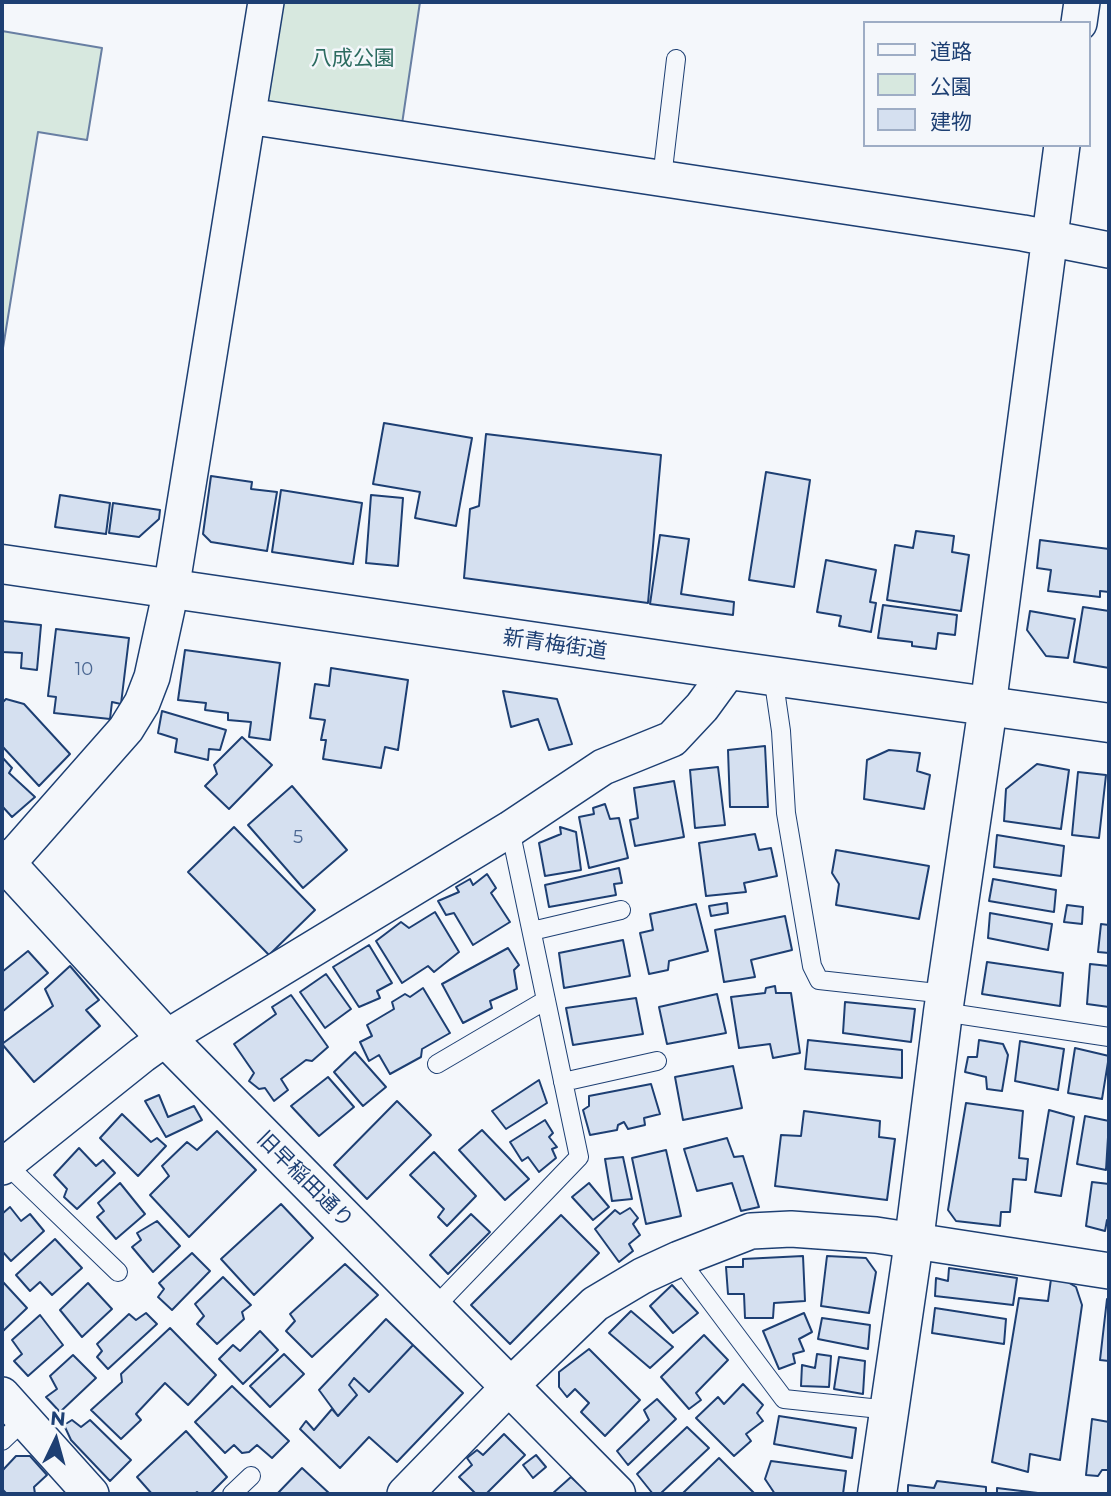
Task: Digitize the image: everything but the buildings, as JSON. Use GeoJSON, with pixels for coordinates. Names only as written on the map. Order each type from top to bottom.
{"type":"FeatureCollection","features":[{"type":"Feature","properties":{"kind":"main road","name":"新青梅街道"},"geometry":{"type":"LineString","coordinates":[[2,564],[1109,723]]}},
{"type":"Feature","properties":{"kind":"main road"},"geometry":{"type":"LineString","coordinates":[[877,1494],[914,1241],[944,1003],[988,706]]}},
{"type":"Feature","properties":{"kind":"main road","name":"旧早稲田通り"},"geometry":{"type":"LineString","coordinates":[[4,861],[166,1038],[432,1310],[617,1494]]}},
{"type":"Feature","properties":{"kind":"street"},"geometry":{"type":"LineString","coordinates":[[4,861],[126,729],[142,703],[152,677],[171,590],[266,2]]}},
{"type":"Feature","properties":{"kind":"street"},"geometry":{"type":"LineString","coordinates":[[1079,21],[1082,2]]}},
{"type":"Feature","properties":{"kind":"street"},"geometry":{"type":"LineString","coordinates":[[248,116],[1023,233],[1109,250]]}},
{"type":"Feature","properties":{"kind":"street"},"geometry":{"type":"LineString","coordinates":[[988,706],[1062,147]]}},
{"type":"Feature","properties":{"kind":"street"},"geometry":{"type":"LineString","coordinates":[[4,1166],[166,1038],[510,829],[603,768],[672,739],[702,707],[729,670]]}},
{"type":"Feature","properties":{"kind":"street"},"geometry":{"type":"LineString","coordinates":[[405,1494],[510,1386],[596,1304],[642,1276],[751,1231],[791,1228],[876,1235],[1109,1271]]}},
{"type":"Feature","properties":{"kind":"street"},"geometry":{"type":"LineString","coordinates":[[9,1419],[91,1494]]}},
{"type":"Feature","properties":{"kind":"lane"},"geometry":{"type":"LineString","coordinates":[[662,178],[676,59]]}},
{"type":"Feature","properties":{"kind":"lane"},"geometry":{"type":"LineString","coordinates":[[773,676],[786,813],[812,966],[819,980],[1109,1037]]}},
{"type":"Feature","properties":{"kind":"lane"},"geometry":{"type":"LineString","coordinates":[[432,1310],[579,1157],[510,829]]}},
{"type":"Feature","properties":{"kind":"lane"},"geometry":{"type":"LineString","coordinates":[[532,931],[621,910]]}},
{"type":"Feature","properties":{"kind":"lane"},"geometry":{"type":"LineString","coordinates":[[437,1063],[546,1000]]}},
{"type":"Feature","properties":{"kind":"lane"},"geometry":{"type":"LineString","coordinates":[[563,1082],[657,1061]]}},
{"type":"Feature","properties":{"kind":"lane"},"geometry":{"type":"LineString","coordinates":[[4,1166],[118,1272]]}},
{"type":"Feature","properties":{"kind":"lane"},"geometry":{"type":"LineString","coordinates":[[679,1259],[785,1399],[890,1410]]}},
{"type":"Feature","properties":{"kind":"lane"},"geometry":{"type":"LineString","coordinates":[[232,1494],[251,1476]]}},
{"type":"Feature","properties":{"kind":"green space","name":"八成公園"},"geometry":{"type":"Polygon","coordinates":[[[278,2],[420,2],[402,124],[263,103],[278,2]]]}},
{"type":"Feature","properties":{"kind":"green space"},"geometry":{"type":"Polygon","coordinates":[[[2,31],[102,48],[87,140],[38,132],[2,354],[2,31]]]}}]}
